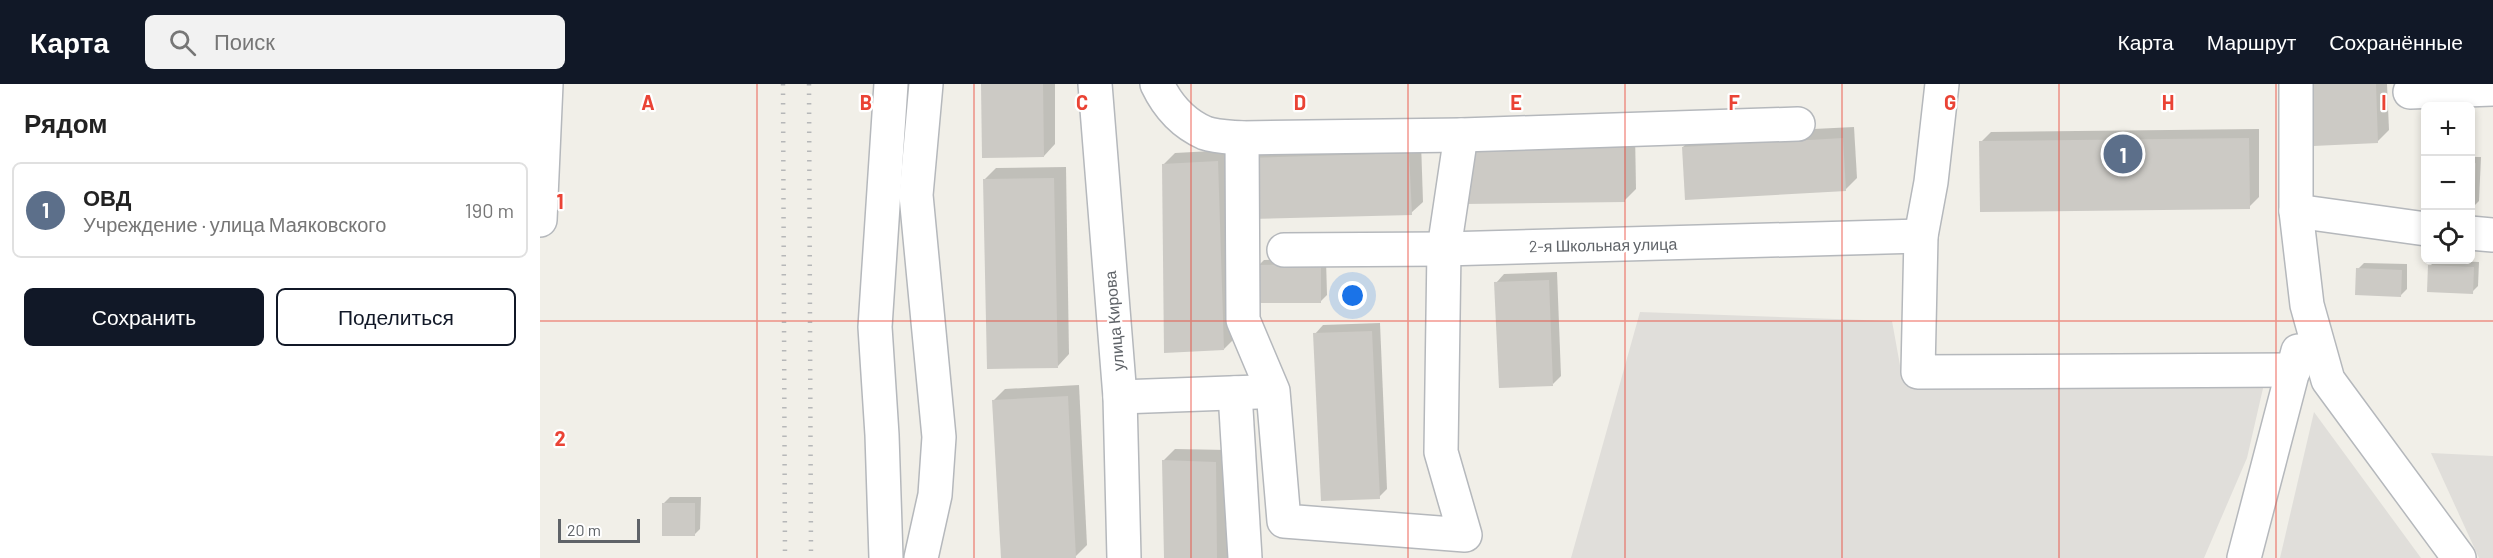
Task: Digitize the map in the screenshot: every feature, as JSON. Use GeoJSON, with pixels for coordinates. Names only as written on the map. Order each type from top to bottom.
{"type":"FeatureCollection","features":[{"type":"Feature","properties":{"kind":"street"},"geometry":{"type":"LineString","coordinates":[[540,220],[546,84]]}},
{"type":"Feature","properties":{"kind":"street"},"geometry":{"type":"LineString","coordinates":[[886,558],[882,435],[875,327],[891,84]]}},
{"type":"Feature","properties":{"kind":"street"},"geometry":{"type":"LineString","coordinates":[[921,558],[935,495],[939,436],[916,195],[926,84]]}},
{"type":"Feature","properties":{"kind":"street","name":"улица Кирова"},"geometry":{"type":"LineString","coordinates":[[1095,84],[1120,397],[1124,558]]}},
{"type":"Feature","properties":{"kind":"street"},"geometry":{"type":"LineString","coordinates":[[1156,84],[1165,100],[1182,119],[1207,134],[1242,138],[1461,135],[1798,124]]}},
{"type":"Feature","properties":{"kind":"street"},"geometry":{"type":"LineString","coordinates":[[1942,84],[1931,182],[1921,236],[1918,372],[2294,370]]}},
{"type":"Feature","properties":{"kind":"street"},"geometry":{"type":"LineString","coordinates":[[2296,84],[2296,211],[2307,305],[2328,380],[2459,558]]}},
{"type":"Feature","properties":{"kind":"street"},"geometry":{"type":"LineString","coordinates":[[2410,92],[2493,89]]}},
{"type":"Feature","properties":{"kind":"street"},"geometry":{"type":"LineString","coordinates":[[1242,138],[1243,320],[1273,391],[1284,521],[1465,535],[1441,452],[1444,249],[1461,135]]}},
{"type":"Feature","properties":{"kind":"street"},"geometry":{"type":"LineString","coordinates":[[2296,211],[2421,229]]}},
{"type":"Feature","properties":{"kind":"street"},"geometry":{"type":"LineString","coordinates":[[2475,233],[2493,235]]}},
{"type":"Feature","properties":{"kind":"street","name":"2-я Школьная улица"},"geometry":{"type":"LineString","coordinates":[[1284,250],[1444,249],[1921,236]]}},
{"type":"Feature","properties":{"kind":"street"},"geometry":{"type":"LineString","coordinates":[[2244,558],[2294,370],[2307,305]]}},
{"type":"Feature","properties":{"kind":"street"},"geometry":{"type":"LineString","coordinates":[[1120,397],[1273,391]]}},
{"type":"Feature","properties":{"kind":"street"},"geometry":{"type":"LineString","coordinates":[[1235,393],[1245,558]]}},
{"type":"Feature","properties":{"kind":"shaded area"},"geometry":{"type":"Polygon","coordinates":[[[1640,312],[1892,321],[1903,382],[2264,384],[2247,458],[2204,558],[1571,558],[1640,312]]]}},
{"type":"Feature","properties":{"kind":"shaded area"},"geometry":{"type":"Polygon","coordinates":[[[2314,412],[2421,558],[2280,558],[2314,412]]]}},
{"type":"Feature","properties":{"kind":"shaded area"},"geometry":{"type":"Polygon","coordinates":[[[2431,453],[2493,456],[2493,558],[2479,558],[2431,453]]]}},
{"type":"Feature","properties":{"kind":"building"},"geometry":{"type":"Polygon","coordinates":[[[981,84],[1043,84],[1044,157],[982,158],[981,84]]]}},
{"type":"Feature","properties":{"kind":"building"},"geometry":{"type":"Polygon","coordinates":[[[2314,84],[2376,84],[2378,143],[2313,146],[2314,84]]]}},
{"type":"Feature","properties":{"kind":"building"},"geometry":{"type":"Polygon","coordinates":[[[1843,138],[1846,191],[1685,200],[1682,147],[1843,138]]]}},
{"type":"Feature","properties":{"kind":"building"},"geometry":{"type":"Polygon","coordinates":[[[2249,138],[2250,209],[1980,212],[1979,141],[2249,138]]]}},
{"type":"Feature","properties":{"kind":"building"},"geometry":{"type":"Polygon","coordinates":[[[1624,143],[1625,202],[1464,204],[1463,145],[1624,143]]]}},
{"type":"Feature","properties":{"kind":"building"},"geometry":{"type":"Polygon","coordinates":[[[1409,153],[1412,215],[1249,219],[1247,158],[1409,153]]]}},
{"type":"Feature","properties":{"kind":"building"},"geometry":{"type":"Polygon","coordinates":[[[1218,161],[1224,350],[1164,353],[1162,164],[1218,161]]]}},
{"type":"Feature","properties":{"kind":"building"},"geometry":{"type":"Polygon","coordinates":[[[1054,178],[1058,368],[987,369],[983,179],[1054,178]]]}},
{"type":"Feature","properties":{"kind":"building"},"geometry":{"type":"Polygon","coordinates":[[[1321,264],[1321,303],[1257,303],[1257,265],[1321,264]]]}},
{"type":"Feature","properties":{"kind":"building"},"geometry":{"type":"Polygon","coordinates":[[[2428,265],[2474,267],[2473,294],[2427,292],[2428,265]]]}},
{"type":"Feature","properties":{"kind":"building"},"geometry":{"type":"Polygon","coordinates":[[[2356,268],[2402,270],[2401,297],[2355,295],[2356,268]]]}},
{"type":"Feature","properties":{"kind":"building"},"geometry":{"type":"Polygon","coordinates":[[[1549,280],[1553,386],[1499,388],[1494,282],[1549,280]]]}},
{"type":"Feature","properties":{"kind":"building"},"geometry":{"type":"Polygon","coordinates":[[[1372,331],[1380,499],[1321,501],[1313,333],[1372,331]]]}},
{"type":"Feature","properties":{"kind":"building"},"geometry":{"type":"Polygon","coordinates":[[[1068,396],[1076,558],[1001,558],[992,400],[1068,396]]]}},
{"type":"Feature","properties":{"kind":"building"},"geometry":{"type":"Polygon","coordinates":[[[1162,460],[1216,462],[1217,558],[1164,558],[1162,460]]]}},
{"type":"Feature","properties":{"kind":"building"},"geometry":{"type":"Polygon","coordinates":[[[662,503],[695,503],[695,536],[662,536],[662,503]]]}},
{"type":"Feature","properties":{"kind":"railway"},"geometry":{"type":"LineString","coordinates":[[783,84],[785,558]]}},
{"type":"Feature","properties":{"kind":"railway"},"geometry":{"type":"LineString","coordinates":[[809,84],[811,558]]}},
{"type":"Feature","properties":{"kind":"place","name":"ОВД"},"geometry":{"type":"Point","coordinates":[2123,154]}}]}
